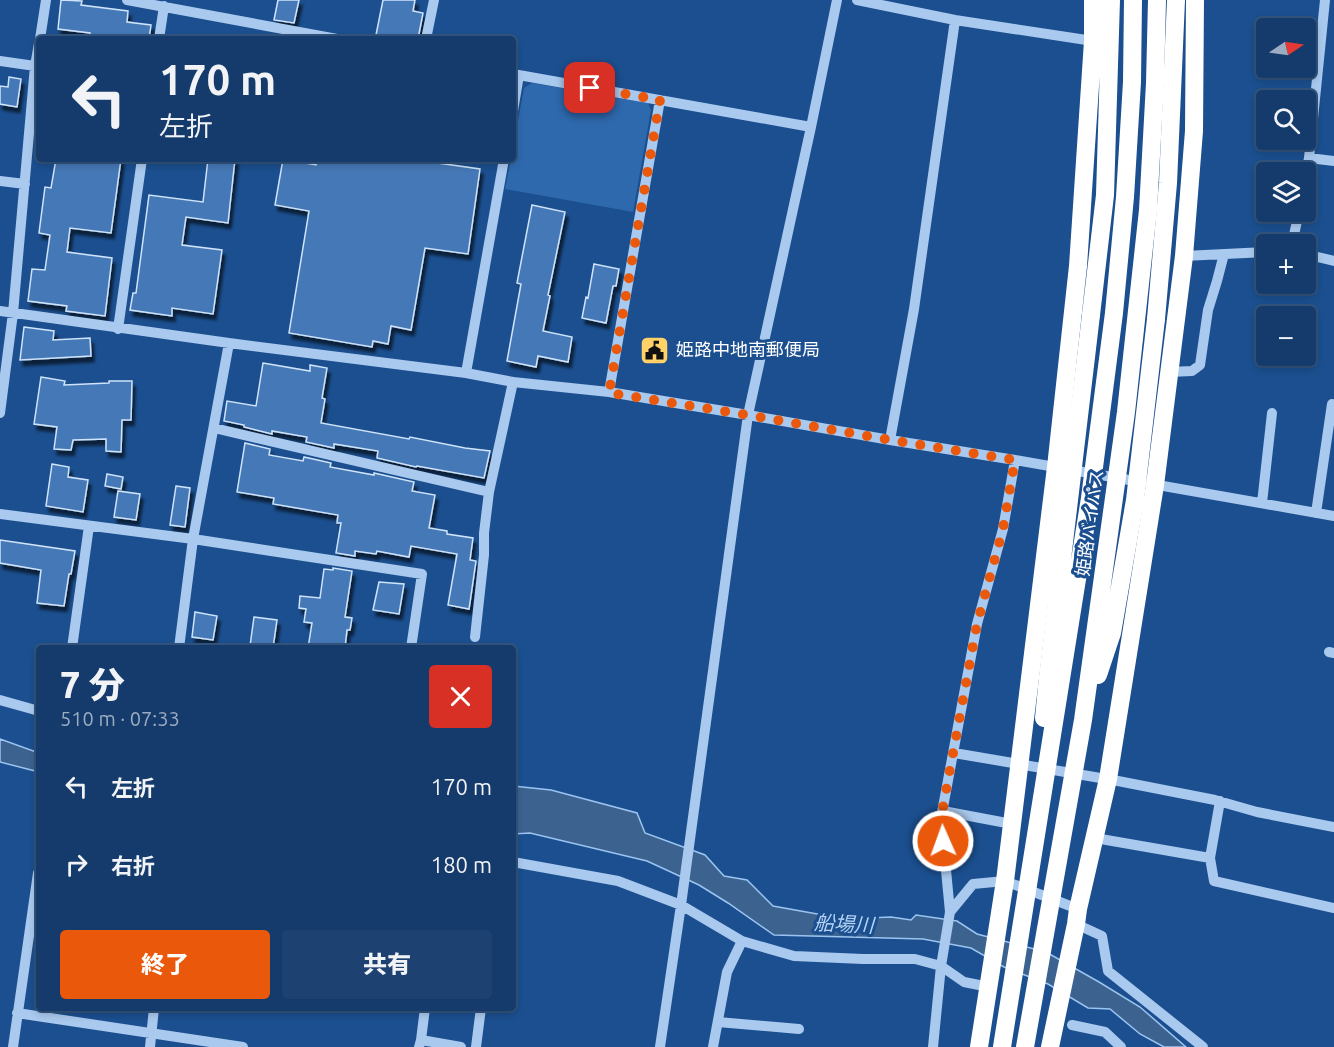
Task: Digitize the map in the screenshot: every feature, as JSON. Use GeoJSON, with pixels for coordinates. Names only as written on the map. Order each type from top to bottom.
{"type":"FeatureCollection","features":[{"type":"Feature","properties":{"kind":"highway"},"geometry":{"type":"LineString","coordinates":[[979,1047],[1005,881],[1056,467],[1078,266],[1093,41],[1093,0]]}},
{"type":"Feature","properties":{"kind":"highway"},"geometry":{"type":"LineString","coordinates":[[1030,875],[1048,677],[1105,195],[1111,0]]}},
{"type":"Feature","properties":{"kind":"highway","name":"姫路バイパス"},"geometry":{"type":"LineString","coordinates":[[1002,1047],[1090,498],[1114,313],[1125,197],[1132,82],[1133,0]]}},
{"type":"Feature","properties":{"kind":"highway","name":"姫路バイパス"},"geometry":{"type":"LineString","coordinates":[[1025,1047],[1083,720],[1126,411],[1148,210],[1157,0]]}},
{"type":"Feature","properties":{"kind":"highway"},"geometry":{"type":"LineString","coordinates":[[1083,720],[1112,633],[1135,500],[1156,319],[1167,183],[1176,0]]}},
{"type":"Feature","properties":{"kind":"highway"},"geometry":{"type":"LineString","coordinates":[[1050,1047],[1063,1024],[1077,917],[1108,779],[1155,485],[1184,256],[1194,131],[1195,0]]}},
{"type":"Feature","properties":{"kind":"street"},"geometry":{"type":"LineString","coordinates":[[40,36],[46,0]]}},
{"type":"Feature","properties":{"kind":"street"},"geometry":{"type":"LineString","coordinates":[[128,0],[321,36]]}},
{"type":"Feature","properties":{"kind":"street"},"geometry":{"type":"LineString","coordinates":[[427,36],[434,0]]}},
{"type":"Feature","properties":{"kind":"street"},"geometry":{"type":"LineString","coordinates":[[660,1047],[748,415],[837,0]]}},
{"type":"Feature","properties":{"kind":"street"},"geometry":{"type":"LineString","coordinates":[[857,0],[955,20],[1093,41]]}},
{"type":"Feature","properties":{"kind":"street"},"geometry":{"type":"LineString","coordinates":[[1308,162],[1325,0]]}},
{"type":"Feature","properties":{"kind":"street"},"geometry":{"type":"LineString","coordinates":[[1329,0],[1334,0]]}},
{"type":"Feature","properties":{"kind":"street"},"geometry":{"type":"LineString","coordinates":[[159,36],[164,6]]}},
{"type":"Feature","properties":{"kind":"street"},"geometry":{"type":"LineString","coordinates":[[890,440],[914,309],[955,20]]}},
{"type":"Feature","properties":{"kind":"street"},"geometry":{"type":"LineString","coordinates":[[0,413],[13,313],[36,60]]}},
{"type":"Feature","properties":{"kind":"street"},"geometry":{"type":"LineString","coordinates":[[0,61],[35,66]]}},
{"type":"Feature","properties":{"kind":"street"},"geometry":{"type":"LineString","coordinates":[[516,74],[811,127]]}},
{"type":"Feature","properties":{"kind":"street"},"geometry":{"type":"LineString","coordinates":[[609,393],[660,100]]}},
{"type":"Feature","properties":{"kind":"street"},"geometry":{"type":"LineString","coordinates":[[1309,158],[1334,161]]}},
{"type":"Feature","properties":{"kind":"street"},"geometry":{"type":"LineString","coordinates":[[118,328],[142,162]]}},
{"type":"Feature","properties":{"kind":"street"},"geometry":{"type":"LineString","coordinates":[[466,373],[503,162]]}},
{"type":"Feature","properties":{"kind":"street"},"geometry":{"type":"LineString","coordinates":[[0,181],[25,184]]}},
{"type":"Feature","properties":{"kind":"street"},"geometry":{"type":"LineString","coordinates":[[1184,256],[1256,252]]}},
{"type":"Feature","properties":{"kind":"street"},"geometry":{"type":"LineString","coordinates":[[1169,372],[1192,371],[1200,365],[1208,310],[1224,254]]}},
{"type":"Feature","properties":{"kind":"street"},"geometry":{"type":"LineString","coordinates":[[1316,257],[1334,261]]}},
{"type":"Feature","properties":{"kind":"street"},"geometry":{"type":"LineString","coordinates":[[0,311],[229,344],[609,393],[1015,460],[1334,516]]}},
{"type":"Feature","properties":{"kind":"street"},"geometry":{"type":"LineString","coordinates":[[179,645],[193,539],[229,344]]}},
{"type":"Feature","properties":{"kind":"street"},"geometry":{"type":"LineString","coordinates":[[475,637],[489,492],[513,382]]}},
{"type":"Feature","properties":{"kind":"street"},"geometry":{"type":"LineString","coordinates":[[1316,513],[1332,404]]}},
{"type":"Feature","properties":{"kind":"street"},"geometry":{"type":"LineString","coordinates":[[1262,503],[1272,413]]}},
{"type":"Feature","properties":{"kind":"street"},"geometry":{"type":"LineString","coordinates":[[214,428],[489,492]]}},
{"type":"Feature","properties":{"kind":"street"},"geometry":{"type":"LineString","coordinates":[[933,1047],[941,966],[950,912],[941,818],[977,624],[1003,529],[1015,460]]}},
{"type":"Feature","properties":{"kind":"street"},"geometry":{"type":"LineString","coordinates":[[0,514],[193,539],[422,574],[411,645]]}},
{"type":"Feature","properties":{"kind":"street"},"geometry":{"type":"LineString","coordinates":[[72,645],[89,526]]}},
{"type":"Feature","properties":{"kind":"street"},"geometry":{"type":"LineString","coordinates":[[0,700],[36,710]]}},
{"type":"Feature","properties":{"kind":"street"},"geometry":{"type":"LineString","coordinates":[[954,753],[1108,779],[1334,827]]}},
{"type":"Feature","properties":{"kind":"street"},"geometry":{"type":"LineString","coordinates":[[1220,801],[1210,858],[1215,881],[1334,909]]}},
{"type":"Feature","properties":{"kind":"street"},"geometry":{"type":"LineString","coordinates":[[943,811],[1012,824]]}},
{"type":"Feature","properties":{"kind":"street"},"geometry":{"type":"LineString","coordinates":[[1095,838],[1210,858]]}},
{"type":"Feature","properties":{"kind":"street"},"geometry":{"type":"LineString","coordinates":[[516,863],[618,881],[681,905],[742,941],[794,956],[915,959],[941,966],[964,982],[989,987]]}},
{"type":"Feature","properties":{"kind":"street"},"geometry":{"type":"LineString","coordinates":[[950,912],[973,884],[1005,881],[1077,917],[1102,936],[1108,971],[1203,1047]]}},
{"type":"Feature","properties":{"kind":"street"},"geometry":{"type":"LineString","coordinates":[[13,1047],[36,886]]}},
{"type":"Feature","properties":{"kind":"street"},"geometry":{"type":"LineString","coordinates":[[713,1047],[727,972],[742,941]]}},
{"type":"Feature","properties":{"kind":"street"},"geometry":{"type":"LineString","coordinates":[[150,1047],[154,1011]]}},
{"type":"Feature","properties":{"kind":"street"},"geometry":{"type":"LineString","coordinates":[[425,1011],[420,1043],[461,1047]]}},
{"type":"Feature","properties":{"kind":"street"},"geometry":{"type":"LineString","coordinates":[[476,1047],[481,1011]]}},
{"type":"Feature","properties":{"kind":"street"},"geometry":{"type":"LineString","coordinates":[[17,1012],[243,1047]]}},
{"type":"Feature","properties":{"kind":"street"},"geometry":{"type":"LineString","coordinates":[[718,1022],[799,1029]]}},
{"type":"Feature","properties":{"kind":"street"},"geometry":{"type":"LineString","coordinates":[[1063,1024],[1105,1032],[1121,1047]]}},
{"type":"Feature","properties":{"kind":"shaded area"},"geometry":{"type":"Polygon","coordinates":[[[532,83],[648,103],[651,110],[633,212],[505,189],[510,162],[516,162],[516,131],[524,88],[532,83]]]}},
{"type":"Feature","properties":{"kind":"water"},"geometry":{"type":"Polygon","coordinates":[[[0,739],[36,752],[36,771],[0,762],[0,739]]]}},
{"type":"Feature","properties":{"kind":"water","name":"船場川"},"geometry":{"type":"Polygon","coordinates":[[[516,786],[551,790],[637,813],[645,833],[705,855],[724,876],[747,880],[773,906],[845,919],[891,917],[911,920],[916,915],[957,921],[977,934],[1046,952],[1140,1007],[1186,1047],[1164,1047],[1140,1034],[1110,1009],[1088,1008],[1048,984],[1004,967],[971,948],[923,939],[774,935],[699,885],[647,861],[530,833],[516,834],[516,786]]]}},
{"type":"Feature","properties":{"kind":"building"},"geometry":{"type":"Polygon","coordinates":[[[61,0],[82,1],[81,5],[128,11],[127,22],[151,25],[149,36],[90,36],[90,33],[58,29],[61,0]]]}},
{"type":"Feature","properties":{"kind":"building"},"geometry":{"type":"Polygon","coordinates":[[[278,0],[299,0],[294,23],[274,20],[278,0]]]}},
{"type":"Feature","properties":{"kind":"building"},"geometry":{"type":"Polygon","coordinates":[[[383,0],[415,0],[413,11],[423,13],[419,36],[376,35],[383,0]]]}},
{"type":"Feature","properties":{"kind":"building"},"geometry":{"type":"Polygon","coordinates":[[[9,77],[21,79],[17,107],[0,104],[0,86],[8,87],[9,77]]]}},
{"type":"Feature","properties":{"kind":"building"},"geometry":{"type":"Polygon","coordinates":[[[55,162],[121,162],[111,233],[70,228],[67,252],[112,258],[105,316],[66,311],[67,306],[28,301],[32,269],[45,270],[50,235],[39,233],[45,187],[51,188],[55,162]]]}},
{"type":"Feature","properties":{"kind":"building"},"geometry":{"type":"Polygon","coordinates":[[[208,162],[235,162],[228,223],[186,217],[182,245],[222,250],[213,314],[172,308],[172,316],[130,310],[133,293],[136,293],[149,195],[203,202],[208,162]]]}},
{"type":"Feature","properties":{"kind":"building"},"geometry":{"type":"Polygon","coordinates":[[[282,162],[316,165],[316,162],[431,162],[480,169],[468,254],[425,248],[411,330],[391,326],[388,344],[373,341],[372,347],[289,333],[309,211],[275,205],[282,162]]]}},
{"type":"Feature","properties":{"kind":"building"},"geometry":{"type":"Polygon","coordinates":[[[532,205],[565,212],[543,331],[572,337],[568,362],[538,356],[536,367],[507,361],[521,284],[517,283],[532,205]]]}},
{"type":"Feature","properties":{"kind":"building"},"geometry":{"type":"Polygon","coordinates":[[[594,264],[619,269],[616,286],[613,286],[606,323],[582,318],[594,264]]]}},
{"type":"Feature","properties":{"kind":"building"},"geometry":{"type":"Polygon","coordinates":[[[24,327],[54,331],[53,340],[90,338],[91,356],[20,360],[24,327]]]}},
{"type":"Feature","properties":{"kind":"building"},"geometry":{"type":"Polygon","coordinates":[[[263,363],[310,371],[310,365],[327,368],[321,423],[490,451],[484,478],[416,467],[377,458],[378,451],[334,444],[334,448],[306,442],[307,437],[272,431],[272,434],[224,421],[227,401],[256,406],[263,363]]]}},
{"type":"Feature","properties":{"kind":"building"},"geometry":{"type":"Polygon","coordinates":[[[41,377],[65,381],[64,385],[132,381],[131,420],[122,420],[121,452],[106,451],[106,439],[73,440],[71,450],[54,449],[57,427],[34,424],[41,377]]]}},
{"type":"Feature","properties":{"kind":"building"},"geometry":{"type":"Polygon","coordinates":[[[245,443],[270,449],[269,455],[303,461],[304,457],[331,463],[330,467],[374,475],[374,473],[414,482],[412,491],[435,495],[429,528],[447,531],[447,534],[473,538],[470,560],[476,561],[469,609],[448,605],[457,554],[411,546],[409,557],[377,551],[376,554],[355,551],[355,556],[336,553],[341,523],[337,523],[338,515],[273,504],[274,498],[237,492],[245,443]]]}},
{"type":"Feature","properties":{"kind":"building"},"geometry":{"type":"Polygon","coordinates":[[[52,464],[69,467],[68,477],[88,480],[83,512],[46,506],[52,464]]]}},
{"type":"Feature","properties":{"kind":"building"},"geometry":{"type":"Polygon","coordinates":[[[107,474],[123,477],[121,489],[105,486],[107,474]]]}},
{"type":"Feature","properties":{"kind":"building"},"geometry":{"type":"Polygon","coordinates":[[[176,486],[190,488],[185,527],[170,525],[176,486]]]}},
{"type":"Feature","properties":{"kind":"building"},"geometry":{"type":"Polygon","coordinates":[[[118,491],[140,494],[136,520],[114,517],[118,491]]]}},
{"type":"Feature","properties":{"kind":"building"},"geometry":{"type":"Polygon","coordinates":[[[0,540],[75,551],[64,606],[37,603],[41,570],[0,563],[0,540]]]}},
{"type":"Feature","properties":{"kind":"building"},"geometry":{"type":"Polygon","coordinates":[[[333,568],[352,571],[345,617],[352,618],[350,630],[347,630],[345,645],[308,645],[312,623],[304,622],[306,609],[299,608],[300,596],[320,598],[324,569],[333,570],[333,568]]]}},
{"type":"Feature","properties":{"kind":"building"},"geometry":{"type":"Polygon","coordinates":[[[379,582],[404,584],[399,614],[373,610],[379,582]]]}},
{"type":"Feature","properties":{"kind":"building"},"geometry":{"type":"Polygon","coordinates":[[[195,612],[217,616],[213,640],[192,637],[195,612]]]}},
{"type":"Feature","properties":{"kind":"building"},"geometry":{"type":"Polygon","coordinates":[[[254,617],[277,620],[273,645],[250,645],[254,617]]]}},
{"type":"Feature","properties":{"kind":"place","name":"姫路中地南郵便局"},"geometry":{"type":"Point","coordinates":[655,350]}},
{"type":"Feature","properties":{"kind":"route"},"geometry":{"type":"LineString","coordinates":[[590,88],[660,100],[609,393],[1015,460],[1003,529],[977,624],[941,818],[943,841]]}}]}
